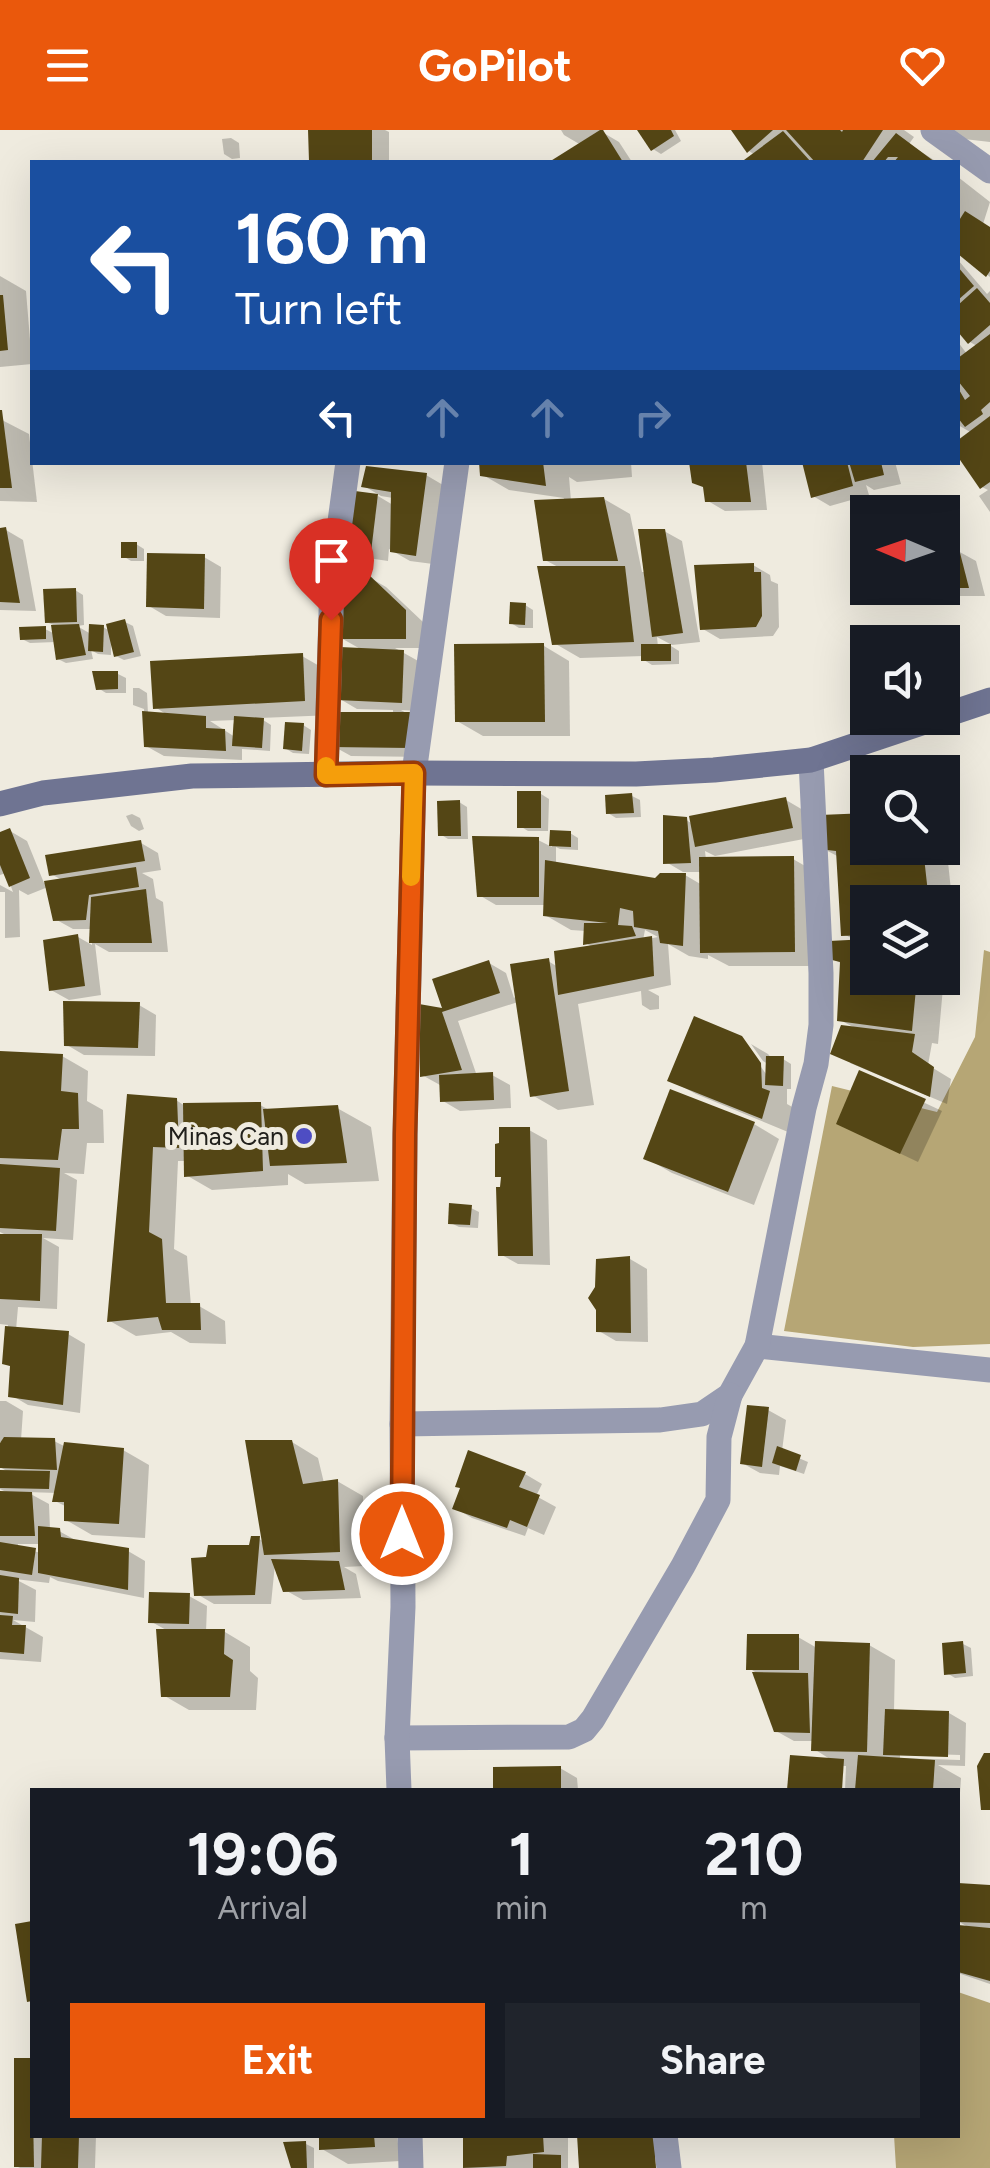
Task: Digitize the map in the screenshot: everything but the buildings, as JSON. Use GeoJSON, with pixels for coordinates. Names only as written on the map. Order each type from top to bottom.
{"type":"FeatureCollection","features":[{"type":"Feature","properties":{"kind":"main road"},"geometry":{"type":"LineString","coordinates":[[0,804],[43,793],[192,776],[636,774],[812,760],[990,700]]}},
{"type":"Feature","properties":{"kind":"street"},"geometry":{"type":"LineString","coordinates":[[933,130],[990,170]]}},
{"type":"Feature","properties":{"kind":"street"},"geometry":{"type":"LineString","coordinates":[[326,775],[332,581],[348,465]]}},
{"type":"Feature","properties":{"kind":"street"},"geometry":{"type":"LineString","coordinates":[[399,1788],[405,1134],[414,773],[458,465]]}},
{"type":"Feature","properties":{"kind":"street"},"geometry":{"type":"LineString","coordinates":[[398,1738],[568,1737],[584,1730],[718,1500],[720,1437],[730,1395],[756,1346],[821,1025],[812,760]]}},
{"type":"Feature","properties":{"kind":"street"},"geometry":{"type":"LineString","coordinates":[[756,1346],[990,1370]]}},
{"type":"Feature","properties":{"kind":"street"},"geometry":{"type":"LineString","coordinates":[[402,1424],[660,1420],[702,1414],[730,1395]]}},
{"type":"Feature","properties":{"kind":"street"},"geometry":{"type":"LineString","coordinates":[[410,2138],[412,2168]]}},
{"type":"Feature","properties":{"kind":"street"},"geometry":{"type":"LineString","coordinates":[[666,2138],[669,2168]]}},
{"type":"Feature","properties":{"kind":"shaded area"},"geometry":{"type":"Polygon","coordinates":[[[984,950],[990,952],[990,1344],[913,1347],[784,1331],[832,1086],[937,1112],[975,1037],[984,950]]]}},
{"type":"Feature","properties":{"kind":"shaded area"},"geometry":{"type":"Polygon","coordinates":[[[960,1993],[990,2003],[990,2168],[896,2168],[894,2138],[960,2138],[960,1993]]]}},
{"type":"Feature","properties":{"kind":"slow traffic"},"geometry":{"type":"LineString","coordinates":[[326,766],[326,775],[414,773],[411,877]]}},
{"type":"Feature","properties":{"kind":"place","name":"Minas Can"},"geometry":{"type":"Point","coordinates":[304,1136]}},
{"type":"Feature","properties":{"kind":"route"},"geometry":{"type":"LineString","coordinates":[[331,620],[326,775],[414,773],[405,1134],[402,1534]]}}]}
